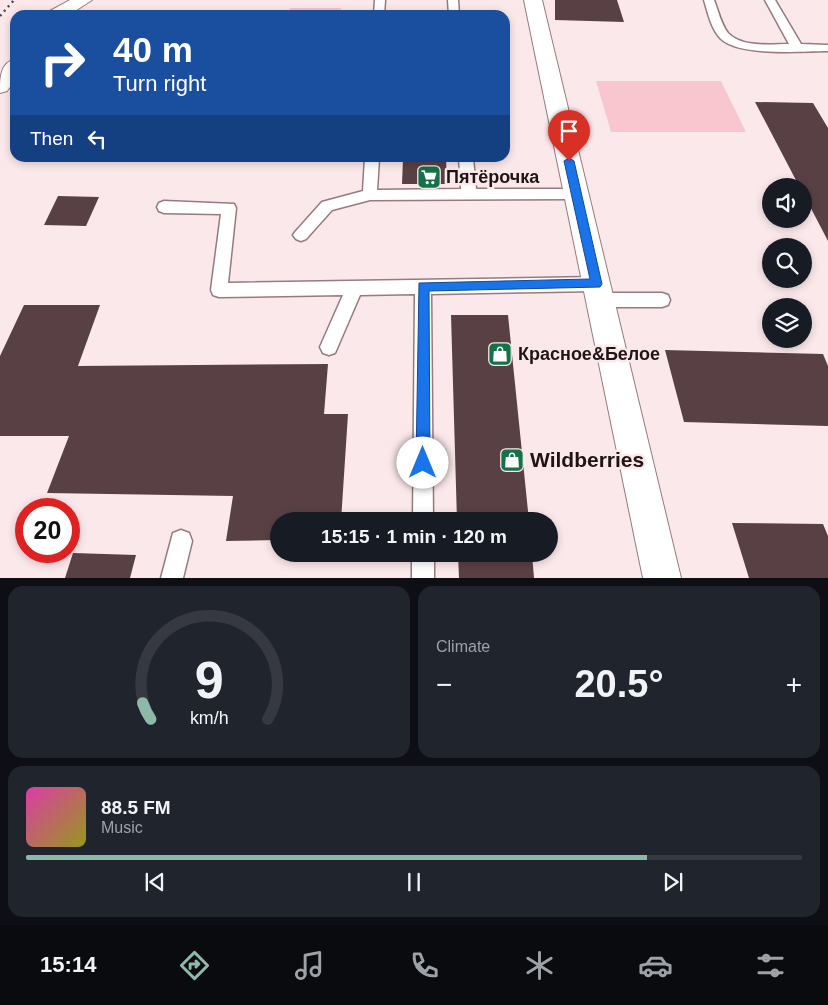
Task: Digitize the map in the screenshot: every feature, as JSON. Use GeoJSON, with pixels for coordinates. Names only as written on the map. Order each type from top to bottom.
{"type":"FeatureCollection","features":[{"type":"Feature","properties":{"kind":"street"},"geometry":{"type":"LineString","coordinates":[[63,10],[83,0]]}},
{"type":"Feature","properties":{"kind":"street"},"geometry":{"type":"LineString","coordinates":[[533,0],[662,578]]}},
{"type":"Feature","properties":{"kind":"street"},"geometry":{"type":"LineString","coordinates":[[0,86],[10,73]]}},
{"type":"Feature","properties":{"kind":"lane"},"geometry":{"type":"LineString","coordinates":[[709,0],[725,36],[736,42],[748,46],[828,48]]}},
{"type":"Feature","properties":{"kind":"lane"},"geometry":{"type":"LineString","coordinates":[[770,0],[797,47]]}},
{"type":"Feature","properties":{"kind":"lane"},"geometry":{"type":"LineString","coordinates":[[370,195],[372,162]]}},
{"type":"Feature","properties":{"kind":"lane"},"geometry":{"type":"LineString","coordinates":[[466,162],[469,194]]}},
{"type":"Feature","properties":{"kind":"lane"},"geometry":{"type":"LineString","coordinates":[[301,235],[326,206],[370,195],[576,194]]}},
{"type":"Feature","properties":{"kind":"lane"},"geometry":{"type":"LineString","coordinates":[[164,207],[229,208],[219,290],[423,287],[598,292],[662,300]]}},
{"type":"Feature","properties":{"kind":"lane"},"geometry":{"type":"LineString","coordinates":[[329,347],[356,287]]}},
{"type":"Feature","properties":{"kind":"lane"},"geometry":{"type":"LineString","coordinates":[[423,287],[423,512]]}},
{"type":"Feature","properties":{"kind":"lane"},"geometry":{"type":"LineString","coordinates":[[172,578],[181,540]]}},
{"type":"Feature","properties":{"kind":"lane"},"geometry":{"type":"LineString","coordinates":[[423,562],[423,578]]}},
{"type":"Feature","properties":{"kind":"shaded area"},"geometry":{"type":"Polygon","coordinates":[[[290,8],[341,8],[341,10],[289,10],[290,8]]]}},
{"type":"Feature","properties":{"kind":"shaded area"},"geometry":{"type":"Polygon","coordinates":[[[596,81],[721,81],[746,132],[611,132],[596,81]]]}},
{"type":"Feature","properties":{"kind":"building"},"geometry":{"type":"Polygon","coordinates":[[[555,0],[617,0],[624,22],[555,20],[555,0]]]}},
{"type":"Feature","properties":{"kind":"building"},"geometry":{"type":"Polygon","coordinates":[[[755,102],[813,103],[828,128],[828,241],[812,210],[812,178],[795,178],[755,102]]]}},
{"type":"Feature","properties":{"kind":"building"},"geometry":{"type":"Polygon","coordinates":[[[403,162],[446,162],[447,184],[402,184],[403,162]]]}},
{"type":"Feature","properties":{"kind":"building"},"geometry":{"type":"Polygon","coordinates":[[[58,196],[99,197],[86,226],[44,225],[58,196]]]}},
{"type":"Feature","properties":{"kind":"building"},"geometry":{"type":"Polygon","coordinates":[[[24,305],[100,305],[78,366],[328,364],[324,414],[348,414],[342,512],[270,512],[270,540],[226,541],[233,496],[47,493],[69,436],[0,436],[0,356],[24,305]]]}},
{"type":"Feature","properties":{"kind":"building"},"geometry":{"type":"Polygon","coordinates":[[[451,315],[508,315],[528,512],[457,512],[451,315]]]}},
{"type":"Feature","properties":{"kind":"building"},"geometry":{"type":"Polygon","coordinates":[[[665,350],[823,354],[828,366],[828,426],[684,422],[665,350]]]}},
{"type":"Feature","properties":{"kind":"building"},"geometry":{"type":"Polygon","coordinates":[[[732,523],[823,524],[828,536],[828,578],[749,578],[732,523]]]}},
{"type":"Feature","properties":{"kind":"building"},"geometry":{"type":"Polygon","coordinates":[[[80,553],[136,555],[130,578],[65,578],[70,563],[80,563],[80,553]]]}},
{"type":"Feature","properties":{"kind":"building"},"geometry":{"type":"Polygon","coordinates":[[[458,562],[533,562],[534,578],[459,578],[458,562]]]}},
{"type":"Feature","properties":{"kind":"railway"},"geometry":{"type":"LineString","coordinates":[[0,16],[14,0]]}},
{"type":"Feature","properties":{"kind":"place","name":"Пятёрочка"},"geometry":{"type":"Point","coordinates":[429,177]}},
{"type":"Feature","properties":{"kind":"place","name":"Красное&Белое"},"geometry":{"type":"Point","coordinates":[500,354]}},
{"type":"Feature","properties":{"kind":"place","name":"Wildberries"},"geometry":{"type":"Point","coordinates":[512,460]}},
{"type":"Feature","properties":{"kind":"route"},"geometry":{"type":"LineString","coordinates":[[423,463],[423,287],[596,284],[569,161]]}}]}
